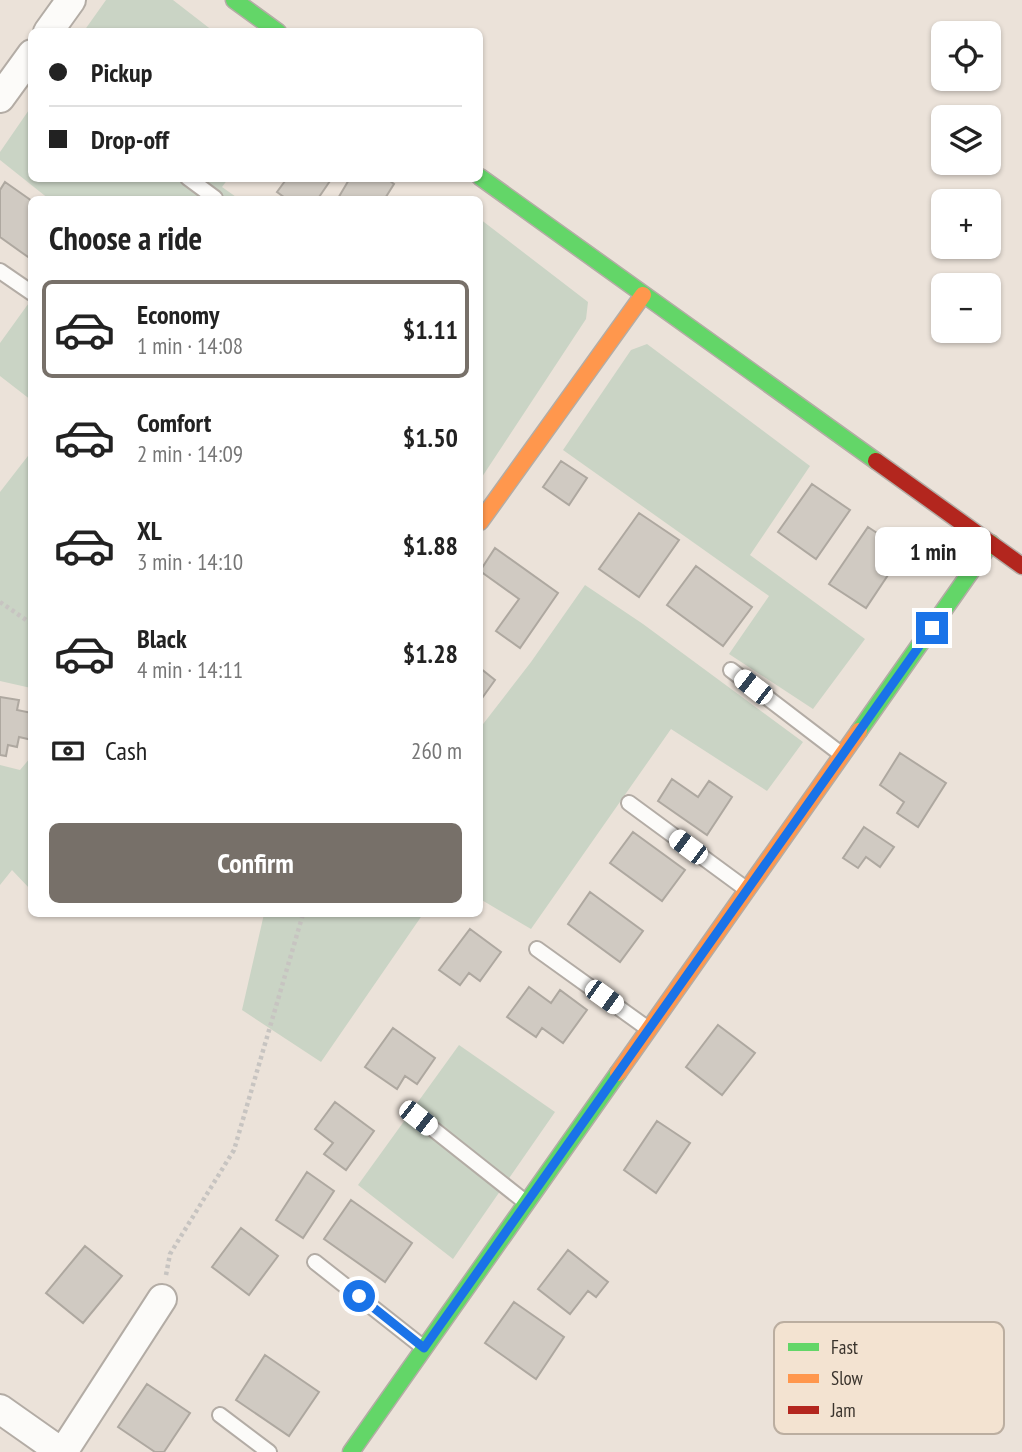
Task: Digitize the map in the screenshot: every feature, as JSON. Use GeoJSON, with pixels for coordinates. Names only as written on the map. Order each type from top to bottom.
{"type":"FeatureCollection","features":[{"type":"Feature","properties":{"kind":"street"},"geometry":{"type":"LineString","coordinates":[[51,28],[71,0]]}},
{"type":"Feature","properties":{"kind":"street"},"geometry":{"type":"LineString","coordinates":[[234,0],[272,28]]}},
{"type":"Feature","properties":{"kind":"street"},"geometry":{"type":"LineString","coordinates":[[0,98],[28,63]]}},
{"type":"Feature","properties":{"kind":"street"},"geometry":{"type":"LineString","coordinates":[[483,179],[1022,566]]}},
{"type":"Feature","properties":{"kind":"street"},"geometry":{"type":"LineString","coordinates":[[483,518],[643,295]]}},
{"type":"Feature","properties":{"kind":"street"},"geometry":{"type":"LineString","coordinates":[[351,1452],[991,544]]}},
{"type":"Feature","properties":{"kind":"street"},"geometry":{"type":"LineString","coordinates":[[0,1409],[62,1452],[162,1300]]}},
{"type":"Feature","properties":{"kind":"lane"},"geometry":{"type":"LineString","coordinates":[[193,182],[212,196]]}},
{"type":"Feature","properties":{"kind":"lane"},"geometry":{"type":"LineString","coordinates":[[0,271],[28,290]]}},
{"type":"Feature","properties":{"kind":"lane"},"geometry":{"type":"LineString","coordinates":[[731,670],[842,755]]}},
{"type":"Feature","properties":{"kind":"lane"},"geometry":{"type":"LineString","coordinates":[[629,803],[747,890]]}},
{"type":"Feature","properties":{"kind":"lane"},"geometry":{"type":"LineString","coordinates":[[537,948],[649,1029]]}},
{"type":"Feature","properties":{"kind":"lane"},"geometry":{"type":"LineString","coordinates":[[418,1118],[526,1203]]}},
{"type":"Feature","properties":{"kind":"lane"},"geometry":{"type":"LineString","coordinates":[[315,1262],[424,1348]]}},
{"type":"Feature","properties":{"kind":"lane"},"geometry":{"type":"LineString","coordinates":[[220,1415],[269,1452]]}},
{"type":"Feature","properties":{"kind":"path"},"geometry":{"type":"LineString","coordinates":[[0,602],[28,621]]}},
{"type":"Feature","properties":{"kind":"path"},"geometry":{"type":"LineString","coordinates":[[162,1300],[170,1254],[234,1150],[302,917]]}},
{"type":"Feature","properties":{"kind":"green space"},"geometry":{"type":"Polygon","coordinates":[[[106,0],[173,0],[209,28],[86,28],[106,0]]]}},
{"type":"Feature","properties":{"kind":"green space"},"geometry":{"type":"Polygon","coordinates":[[[28,111],[28,182],[226,182],[222,187],[235,196],[45,196],[0,160],[0,152],[28,111]]]}},
{"type":"Feature","properties":{"kind":"green space"},"geometry":{"type":"Polygon","coordinates":[[[483,221],[588,302],[586,319],[483,475],[483,221]]]}},
{"type":"Feature","properties":{"kind":"green space"},"geometry":{"type":"Polygon","coordinates":[[[28,304],[28,398],[0,376],[0,343],[28,304]]]}},
{"type":"Feature","properties":{"kind":"green space"},"geometry":{"type":"Polygon","coordinates":[[[647,344],[810,466],[750,555],[865,639],[813,709],[729,654],[769,596],[563,450],[631,350],[647,344]]]}},
{"type":"Feature","properties":{"kind":"green space"},"geometry":{"type":"Polygon","coordinates":[[[28,456],[28,687],[0,681],[0,492],[28,456]]]}},
{"type":"Feature","properties":{"kind":"green space"},"geometry":{"type":"Polygon","coordinates":[[[585,585],[643,624],[803,742],[767,791],[671,729],[531,929],[483,901],[483,724],[585,585]]]}},
{"type":"Feature","properties":{"kind":"green space"},"geometry":{"type":"Polygon","coordinates":[[[28,761],[28,887],[12,870],[0,885],[0,765],[20,770],[28,761]]]}},
{"type":"Feature","properties":{"kind":"green space"},"geometry":{"type":"Polygon","coordinates":[[[263,917],[421,917],[321,1062],[242,1010],[263,917]]]}},
{"type":"Feature","properties":{"kind":"green space"},"geometry":{"type":"Polygon","coordinates":[[[459,1045],[555,1112],[453,1259],[358,1185],[459,1045]]]}},
{"type":"Feature","properties":{"kind":"building"},"geometry":{"type":"Polygon","coordinates":[[[5,182],[28,198],[28,257],[0,237],[0,190],[5,182]]]}},
{"type":"Feature","properties":{"kind":"building"},"geometry":{"type":"Polygon","coordinates":[[[284,182],[329,182],[320,196],[282,196],[277,192],[284,182]]]}},
{"type":"Feature","properties":{"kind":"building"},"geometry":{"type":"Polygon","coordinates":[[[348,182],[394,184],[386,196],[339,196],[348,182]]]}},
{"type":"Feature","properties":{"kind":"building"},"geometry":{"type":"Polygon","coordinates":[[[561,461],[587,478],[569,505],[543,487],[561,461]]]}},
{"type":"Feature","properties":{"kind":"building"},"geometry":{"type":"Polygon","coordinates":[[[812,484],[850,510],[816,559],[778,532],[812,484]]]}},
{"type":"Feature","properties":{"kind":"building"},"geometry":{"type":"Polygon","coordinates":[[[639,513],[679,540],[639,597],[599,569],[639,513]]]}},
{"type":"Feature","properties":{"kind":"building"},"geometry":{"type":"Polygon","coordinates":[[[868,527],[904,551],[866,608],[829,584],[868,527]]]}},
{"type":"Feature","properties":{"kind":"building"},"geometry":{"type":"Polygon","coordinates":[[[495,548],[558,593],[520,648],[496,631],[519,599],[483,573],[483,566],[495,548]]]}},
{"type":"Feature","properties":{"kind":"building"},"geometry":{"type":"Polygon","coordinates":[[[696,566],[752,607],[723,646],[667,605],[696,566]]]}},
{"type":"Feature","properties":{"kind":"building"},"geometry":{"type":"Polygon","coordinates":[[[483,670],[495,680],[483,697],[483,670]]]}},
{"type":"Feature","properties":{"kind":"building"},"geometry":{"type":"Polygon","coordinates":[[[0,697],[19,700],[17,710],[28,712],[28,739],[19,737],[17,747],[8,745],[6,756],[0,755],[0,697]]]}},
{"type":"Feature","properties":{"kind":"building"},"geometry":{"type":"Polygon","coordinates":[[[900,753],[946,783],[918,827],[897,813],[904,802],[880,785],[900,753]]]}},
{"type":"Feature","properties":{"kind":"building"},"geometry":{"type":"Polygon","coordinates":[[[672,779],[698,797],[709,781],[732,797],[707,835],[658,801],[672,779]]]}},
{"type":"Feature","properties":{"kind":"building"},"geometry":{"type":"Polygon","coordinates":[[[864,827],[894,847],[880,867],[866,857],[858,868],[843,858],[864,827]]]}},
{"type":"Feature","properties":{"kind":"building"},"geometry":{"type":"Polygon","coordinates":[[[633,832],[685,870],[662,901],[610,863],[633,832]]]}},
{"type":"Feature","properties":{"kind":"building"},"geometry":{"type":"Polygon","coordinates":[[[590,892],[643,931],[620,962],[568,924],[590,892]]]}},
{"type":"Feature","properties":{"kind":"building"},"geometry":{"type":"Polygon","coordinates":[[[470,929],[501,952],[480,981],[469,973],[460,985],[439,970],[470,929]]]}},
{"type":"Feature","properties":{"kind":"building"},"geometry":{"type":"Polygon","coordinates":[[[529,987],[551,1003],[560,990],[587,1010],[563,1043],[542,1028],[536,1037],[507,1017],[529,987]]]}},
{"type":"Feature","properties":{"kind":"building"},"geometry":{"type":"Polygon","coordinates":[[[718,1025],[755,1053],[722,1095],[686,1067],[718,1025]]]}},
{"type":"Feature","properties":{"kind":"building"},"geometry":{"type":"Polygon","coordinates":[[[393,1028],[435,1058],[417,1084],[405,1076],[397,1089],[365,1067],[393,1028]]]}},
{"type":"Feature","properties":{"kind":"building"},"geometry":{"type":"Polygon","coordinates":[[[335,1102],[374,1131],[346,1170],[324,1154],[333,1143],[315,1129],[335,1102]]]}},
{"type":"Feature","properties":{"kind":"building"},"geometry":{"type":"Polygon","coordinates":[[[657,1121],[690,1143],[656,1193],[624,1170],[657,1121]]]}},
{"type":"Feature","properties":{"kind":"building"},"geometry":{"type":"Polygon","coordinates":[[[307,1172],[334,1191],[303,1238],[276,1220],[307,1172]]]}},
{"type":"Feature","properties":{"kind":"building"},"geometry":{"type":"Polygon","coordinates":[[[351,1200],[412,1243],[385,1282],[324,1239],[351,1200]]]}},
{"type":"Feature","properties":{"kind":"building"},"geometry":{"type":"Polygon","coordinates":[[[241,1228],[278,1256],[249,1295],[212,1267],[241,1228]]]}},
{"type":"Feature","properties":{"kind":"building"},"geometry":{"type":"Polygon","coordinates":[[[85,1246],[122,1276],[83,1323],[46,1293],[85,1246]]]}},
{"type":"Feature","properties":{"kind":"building"},"geometry":{"type":"Polygon","coordinates":[[[568,1250],[608,1282],[596,1297],[588,1291],[570,1314],[538,1289],[568,1250]]]}},
{"type":"Feature","properties":{"kind":"building"},"geometry":{"type":"Polygon","coordinates":[[[514,1302],[564,1337],[536,1379],[485,1343],[514,1302]]]}},
{"type":"Feature","properties":{"kind":"building"},"geometry":{"type":"Polygon","coordinates":[[[265,1355],[319,1392],[289,1436],[236,1400],[265,1355]]]}},
{"type":"Feature","properties":{"kind":"building"},"geometry":{"type":"Polygon","coordinates":[[[147,1384],[190,1413],[164,1452],[155,1452],[118,1427],[147,1384]]]}},
{"type":"Feature","properties":{"kind":"traffic: fast"},"geometry":{"type":"LineString","coordinates":[[234,0],[272,28]]}},
{"type":"Feature","properties":{"kind":"traffic: fast"},"geometry":{"type":"LineString","coordinates":[[483,179],[876,461]]}},
{"type":"Feature","properties":{"kind":"traffic: fast"},"geometry":{"type":"LineString","coordinates":[[859,731],[991,543]]}},
{"type":"Feature","properties":{"kind":"traffic: fast"},"geometry":{"type":"LineString","coordinates":[[351,1452],[618,1073]]}},
{"type":"Feature","properties":{"kind":"traffic: slow"},"geometry":{"type":"LineString","coordinates":[[483,518],[643,295]]}},
{"type":"Feature","properties":{"kind":"traffic: slow"},"geometry":{"type":"LineString","coordinates":[[618,1073],[859,731]]}},
{"type":"Feature","properties":{"kind":"traffic: jam"},"geometry":{"type":"LineString","coordinates":[[876,461],[1022,566]]}},
{"type":"Feature","properties":{"kind":"route"},"geometry":{"type":"LineString","coordinates":[[359,1296],[424,1348],[932,628]]}}]}
